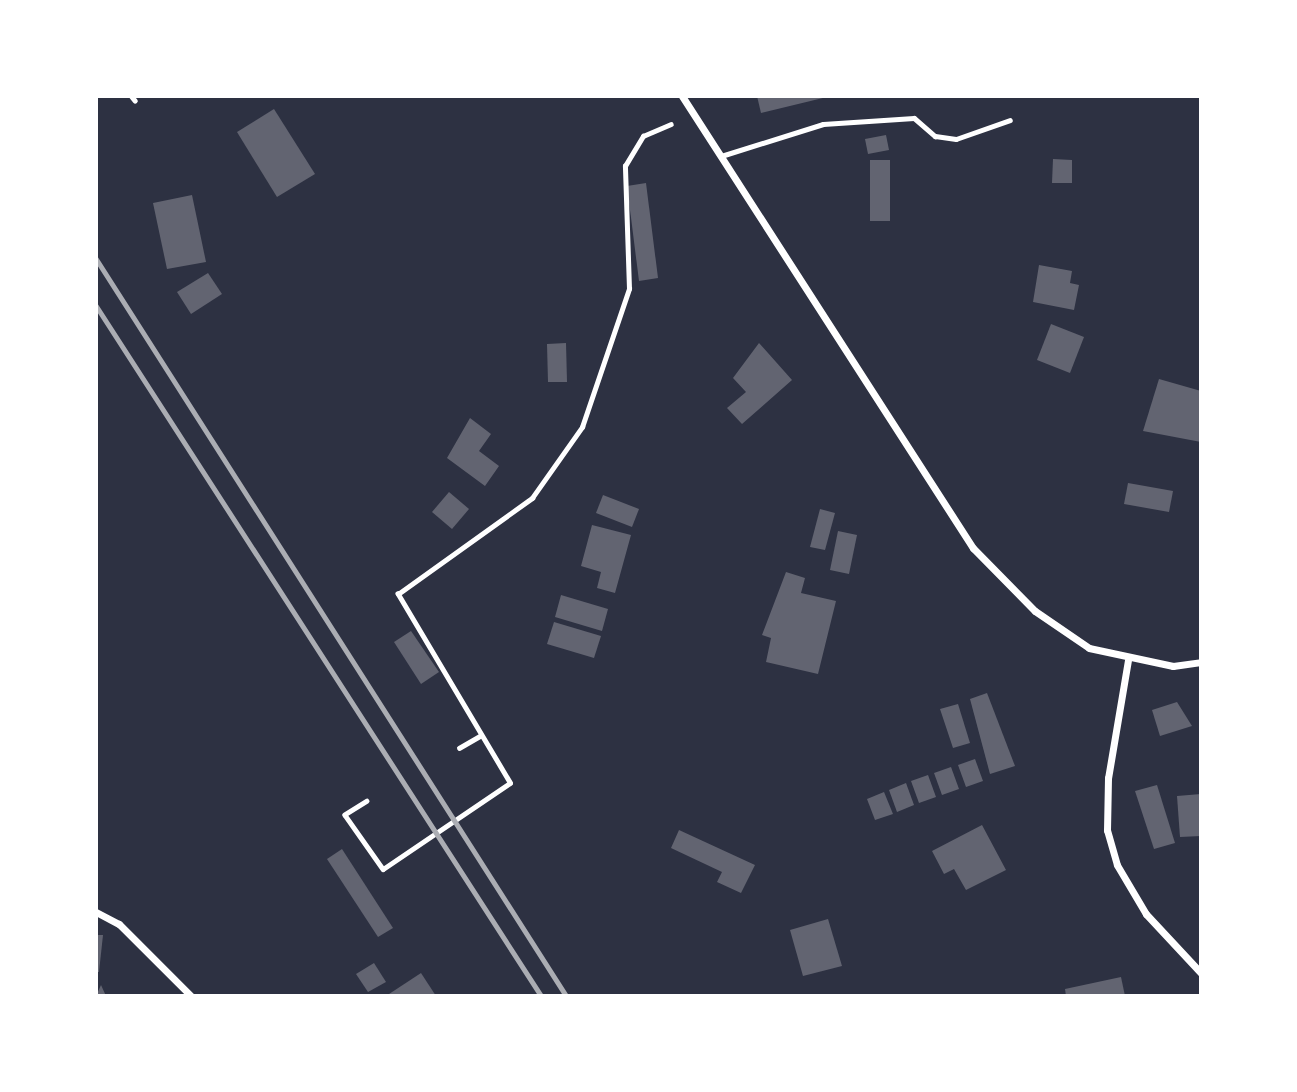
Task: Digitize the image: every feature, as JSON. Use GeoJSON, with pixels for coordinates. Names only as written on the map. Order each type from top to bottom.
{"type":"FeatureCollection","features":[{"type":"Feature","properties":{"kind":"street"},"geometry":{"type":"LineString","coordinates":[[682,96],[973,548],[1062,632],[1128,660],[1200,663]]}},
{"type":"Feature","properties":{"kind":"street"},"geometry":{"type":"LineString","coordinates":[[1128,660],[1108,778],[1107,830],[1117,865],[1146,914],[1201,973]]}},
{"type":"Feature","properties":{"kind":"street"},"geometry":{"type":"LineString","coordinates":[[96,912],[119,924],[191,996]]}},
{"type":"Feature","properties":{"kind":"lane"},"geometry":{"type":"LineString","coordinates":[[721,156],[823,124],[914,118],[935,136],[956,139],[1010,120]]}},
{"type":"Feature","properties":{"kind":"path"},"geometry":{"type":"LineString","coordinates":[[367,801],[345,815],[383,869],[510,783],[398,594],[532,498],[582,427],[629,289],[625,166],[631,148],[643,136],[694,114]]}},
{"type":"Feature","properties":{"kind":"path"},"geometry":{"type":"LineString","coordinates":[[459,748],[480,736]]}},
{"type":"Feature","properties":{"kind":"building"},"geometry":{"type":"Polygon","coordinates":[[[757,96],[827,96],[827,97],[761,113],[757,96]]]}},
{"type":"Feature","properties":{"kind":"building"},"geometry":{"type":"Polygon","coordinates":[[[274,109],[315,174],[277,197],[237,132],[274,109]]]}},
{"type":"Feature","properties":{"kind":"building"},"geometry":{"type":"Polygon","coordinates":[[[886,135],[889,150],[868,154],[865,139],[886,135]]]}},
{"type":"Feature","properties":{"kind":"building"},"geometry":{"type":"Polygon","coordinates":[[[1053,159],[1072,160],[1072,183],[1052,183],[1053,159]]]}},
{"type":"Feature","properties":{"kind":"building"},"geometry":{"type":"Polygon","coordinates":[[[870,160],[890,160],[890,221],[870,221],[870,160]]]}},
{"type":"Feature","properties":{"kind":"building"},"geometry":{"type":"Polygon","coordinates":[[[646,183],[658,278],[639,281],[627,186],[646,183]]]}},
{"type":"Feature","properties":{"kind":"building"},"geometry":{"type":"Polygon","coordinates":[[[192,195],[206,262],[167,269],[153,203],[192,195]]]}},
{"type":"Feature","properties":{"kind":"building"},"geometry":{"type":"Polygon","coordinates":[[[1039,265],[1072,271],[1070,283],[1079,285],[1074,310],[1033,302],[1039,265]]]}},
{"type":"Feature","properties":{"kind":"building"},"geometry":{"type":"Polygon","coordinates":[[[208,273],[222,294],[191,314],[177,292],[208,273]]]}},
{"type":"Feature","properties":{"kind":"building"},"geometry":{"type":"Polygon","coordinates":[[[1051,324],[1084,337],[1070,373],[1037,360],[1051,324]]]}},
{"type":"Feature","properties":{"kind":"building"},"geometry":{"type":"Polygon","coordinates":[[[566,343],[567,382],[548,382],[547,344],[566,343]]]}},
{"type":"Feature","properties":{"kind":"building"},"geometry":{"type":"Polygon","coordinates":[[[759,343],[792,380],[742,424],[727,408],[746,392],[733,378],[759,343]]]}},
{"type":"Feature","properties":{"kind":"building"},"geometry":{"type":"Polygon","coordinates":[[[1159,379],[1201,391],[1201,442],[1143,431],[1159,379]]]}},
{"type":"Feature","properties":{"kind":"building"},"geometry":{"type":"Polygon","coordinates":[[[470,418],[491,434],[479,451],[499,466],[485,486],[447,458],[470,418]]]}},
{"type":"Feature","properties":{"kind":"building"},"geometry":{"type":"Polygon","coordinates":[[[1128,483],[1173,491],[1169,512],[1124,504],[1128,483]]]}},
{"type":"Feature","properties":{"kind":"building"},"geometry":{"type":"Polygon","coordinates":[[[449,492],[469,509],[452,529],[432,512],[449,492]]]}},
{"type":"Feature","properties":{"kind":"building"},"geometry":{"type":"Polygon","coordinates":[[[603,495],[639,509],[632,527],[596,513],[603,495]]]}},
{"type":"Feature","properties":{"kind":"building"},"geometry":{"type":"Polygon","coordinates":[[[820,509],[835,513],[825,550],[810,547],[820,509]]]}},
{"type":"Feature","properties":{"kind":"building"},"geometry":{"type":"Polygon","coordinates":[[[592,525],[631,535],[615,593],[597,588],[601,572],[581,566],[592,525]]]}},
{"type":"Feature","properties":{"kind":"building"},"geometry":{"type":"Polygon","coordinates":[[[838,531],[857,535],[849,574],[830,570],[838,531]]]}},
{"type":"Feature","properties":{"kind":"building"},"geometry":{"type":"Polygon","coordinates":[[[786,572],[805,578],[801,593],[836,601],[818,674],[766,662],[771,638],[762,635],[786,572]]]}},
{"type":"Feature","properties":{"kind":"building"},"geometry":{"type":"Polygon","coordinates":[[[561,595],[608,609],[602,631],[555,617],[561,595]]]}},
{"type":"Feature","properties":{"kind":"building"},"geometry":{"type":"Polygon","coordinates":[[[554,622],[601,636],[594,658],[547,644],[554,622]]]}},
{"type":"Feature","properties":{"kind":"building"},"geometry":{"type":"Polygon","coordinates":[[[411,631],[439,672],[421,684],[394,642],[411,631]]]}},
{"type":"Feature","properties":{"kind":"building"},"geometry":{"type":"Polygon","coordinates":[[[987,693],[1015,766],[990,774],[970,699],[987,693]]]}},
{"type":"Feature","properties":{"kind":"building"},"geometry":{"type":"Polygon","coordinates":[[[1177,702],[1192,726],[1160,736],[1152,710],[1177,702]]]}},
{"type":"Feature","properties":{"kind":"building"},"geometry":{"type":"Polygon","coordinates":[[[958,704],[970,743],[953,748],[940,709],[958,704]]]}},
{"type":"Feature","properties":{"kind":"building"},"geometry":{"type":"Polygon","coordinates":[[[975,759],[983,781],[966,787],[958,765],[975,759]]]}},
{"type":"Feature","properties":{"kind":"building"},"geometry":{"type":"Polygon","coordinates":[[[951,767],[959,789],[942,795],[934,773],[951,767]]]}},
{"type":"Feature","properties":{"kind":"building"},"geometry":{"type":"Polygon","coordinates":[[[928,775],[936,797],[919,803],[911,781],[928,775]]]}},
{"type":"Feature","properties":{"kind":"building"},"geometry":{"type":"Polygon","coordinates":[[[906,783],[914,805],[897,812],[889,790],[906,783]]]}},
{"type":"Feature","properties":{"kind":"building"},"geometry":{"type":"Polygon","coordinates":[[[1157,785],[1175,843],[1154,849],[1135,791],[1157,785]]]}},
{"type":"Feature","properties":{"kind":"building"},"geometry":{"type":"Polygon","coordinates":[[[884,792],[893,814],[875,820],[867,799],[884,792]]]}},
{"type":"Feature","properties":{"kind":"building"},"geometry":{"type":"Polygon","coordinates":[[[1201,794],[1201,836],[1180,837],[1177,796],[1201,794]]]}},
{"type":"Feature","properties":{"kind":"building"},"geometry":{"type":"Polygon","coordinates":[[[982,825],[1006,870],[966,890],[954,869],[944,874],[932,851],[982,825]]]}},
{"type":"Feature","properties":{"kind":"building"},"geometry":{"type":"Polygon","coordinates":[[[679,830],[755,865],[741,893],[717,882],[722,872],[671,848],[679,830]]]}},
{"type":"Feature","properties":{"kind":"building"},"geometry":{"type":"Polygon","coordinates":[[[342,849],[393,928],[378,937],[327,859],[342,849]]]}},
{"type":"Feature","properties":{"kind":"building"},"geometry":{"type":"Polygon","coordinates":[[[828,919],[842,966],[803,976],[790,930],[828,919]]]}},
{"type":"Feature","properties":{"kind":"building"},"geometry":{"type":"Polygon","coordinates":[[[96,935],[103,935],[99,972],[96,972],[96,935]]]}},
{"type":"Feature","properties":{"kind":"building"},"geometry":{"type":"Polygon","coordinates":[[[374,963],[386,982],[368,992],[356,974],[374,963]]]}},
{"type":"Feature","properties":{"kind":"building"},"geometry":{"type":"Polygon","coordinates":[[[421,973],[436,996],[386,996],[421,973]]]}},
{"type":"Feature","properties":{"kind":"building"},"geometry":{"type":"Polygon","coordinates":[[[1121,977],[1125,996],[1066,996],[1065,989],[1121,977]]]}},
{"type":"Feature","properties":{"kind":"building"},"geometry":{"type":"Polygon","coordinates":[[[101,985],[106,996],[96,996],[101,985]]]}},
{"type":"Feature","properties":{"kind":"railway"},"geometry":{"type":"LineString","coordinates":[[96,259],[566,996]]}},
{"type":"Feature","properties":{"kind":"railway"},"geometry":{"type":"LineString","coordinates":[[96,306],[541,996]]}}]}
